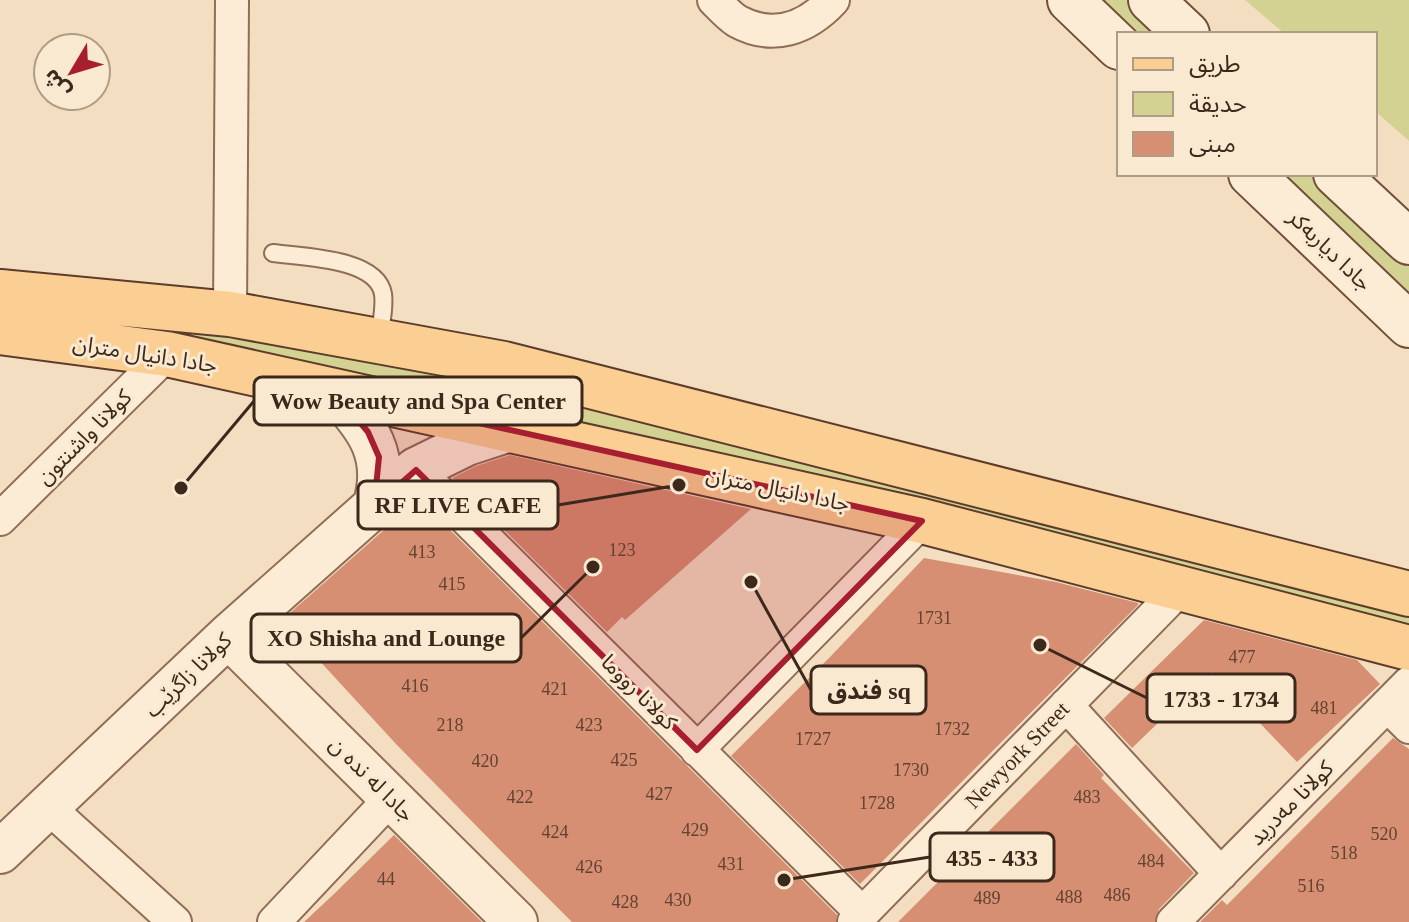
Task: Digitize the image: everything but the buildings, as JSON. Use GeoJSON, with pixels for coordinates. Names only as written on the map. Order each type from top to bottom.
{"type":"FeatureCollection","features":[{"type":"Feature","properties":{"kind":"main road"},"geometry":{"type":"LineString","coordinates":[[1070,0],[1117,45]]}},
{"type":"Feature","properties":{"kind":"main road"},"geometry":{"type":"LineString","coordinates":[[1151,0],[1185,32]]}},
{"type":"Feature","properties":{"kind":"main road","name":"جادا دیاربه‌كر"},"geometry":{"type":"LineString","coordinates":[[1253,176],[1409,325]]}},
{"type":"Feature","properties":{"kind":"main road"},"geometry":{"type":"LineString","coordinates":[[1338,176],[1409,242]]}},
{"type":"Feature","properties":{"kind":"main road","name":"جادا دانيال متران"},"geometry":{"type":"LineString","coordinates":[[0,292],[230,314],[504,364],[1409,594]]}},
{"type":"Feature","properties":{"kind":"main road","name":"جادا دانيال متران"},"geometry":{"type":"LineString","coordinates":[[0,332],[167,354],[922,521],[1409,648]]}},
{"type":"Feature","properties":{"kind":"street"},"geometry":{"type":"LineString","coordinates":[[230,314],[232,0]]}},
{"type":"Feature","properties":{"kind":"street"},"geometry":{"type":"LineString","coordinates":[[714,0],[736,21],[762,30],[791,29],[817,17],[833,0]]}},
{"type":"Feature","properties":{"kind":"street","name":"كولانا واشنتون"},"geometry":{"type":"LineString","coordinates":[[0,519],[167,354]]}},
{"type":"Feature","properties":{"kind":"street"},"geometry":{"type":"LineString","coordinates":[[334,391],[368,432],[379,457],[381,487],[374,507]]}},
{"type":"Feature","properties":{"kind":"street","name":"كولانا زاگرێب"},"geometry":{"type":"LineString","coordinates":[[0,852],[228,636],[416,469],[467,444],[510,430]]}},
{"type":"Feature","properties":{"kind":"street","name":"كولانا رووما"},"geometry":{"type":"LineString","coordinates":[[416,469],[697,750],[858,918]]}},
{"type":"Feature","properties":{"kind":"street"},"geometry":{"type":"LineString","coordinates":[[697,750],[922,521]]}},
{"type":"Feature","properties":{"kind":"street","name":"Newyork Street"},"geometry":{"type":"LineString","coordinates":[[858,918],[1181,588]]}},
{"type":"Feature","properties":{"kind":"street","name":"جادا له نده ن"},"geometry":{"type":"LineString","coordinates":[[228,636],[516,922]]}},
{"type":"Feature","properties":{"kind":"street"},"geometry":{"type":"LineString","coordinates":[[1066,705],[1221,874]]}},
{"type":"Feature","properties":{"kind":"street","name":"كولانا مه‌درید"},"geometry":{"type":"LineString","coordinates":[[1173,922],[1402,705]]}},
{"type":"Feature","properties":{"kind":"street"},"geometry":{"type":"LineString","coordinates":[[274,922],[391,798]]}},
{"type":"Feature","properties":{"kind":"street"},"geometry":{"type":"LineString","coordinates":[[49,808],[175,922]]}},
{"type":"Feature","properties":{"kind":"lane"},"geometry":{"type":"LineString","coordinates":[[273,253],[356,266],[375,277],[384,297],[379,340]]}},
{"type":"Feature","properties":{"kind":"highlighted area"},"geometry":{"type":"Polygon","coordinates":[[[334,391],[922,521],[697,750],[416,470],[374,507],[379,457],[368,432],[334,391]]]}},
{"type":"Feature","properties":{"kind":"green space"},"geometry":{"type":"Polygon","coordinates":[[[1070,0],[1151,0],[1185,32],[1117,32],[1070,0]]]}},
{"type":"Feature","properties":{"kind":"green space"},"geometry":{"type":"Polygon","coordinates":[[[1245,0],[1409,0],[1409,141],[1377,113],[1377,32],[1283,32],[1245,0]]]}},
{"type":"Feature","properties":{"kind":"green space"},"geometry":{"type":"Polygon","coordinates":[[[1253,176],[1338,176],[1409,242],[1409,325],[1253,176]]]}},
{"type":"Feature","properties":{"kind":"green space"},"geometry":{"type":"Polygon","coordinates":[[[50,299],[316,333],[1409,599],[1409,642],[170,351],[50,299]]]}},
{"type":"Feature","properties":{"kind":"place","name":"RF LIVE CAFE"},"geometry":{"type":"Point","coordinates":[679,485]}},
{"type":"Feature","properties":{"kind":"place","name":"Wow Beauty and Spa Center"},"geometry":{"type":"Point","coordinates":[181,488]}},
{"type":"Feature","properties":{"kind":"place","name":"XO Shisha and Lounge"},"geometry":{"type":"Point","coordinates":[593,567]}},
{"type":"Feature","properties":{"kind":"place","name":"فندق sq"},"geometry":{"type":"Point","coordinates":[751,582]}},
{"type":"Feature","properties":{"kind":"place","name":"1733 - 1734"},"geometry":{"type":"Point","coordinates":[1040,645]}},
{"type":"Feature","properties":{"kind":"place","name":"435 - 433"},"geometry":{"type":"Point","coordinates":[784,880]}}]}
